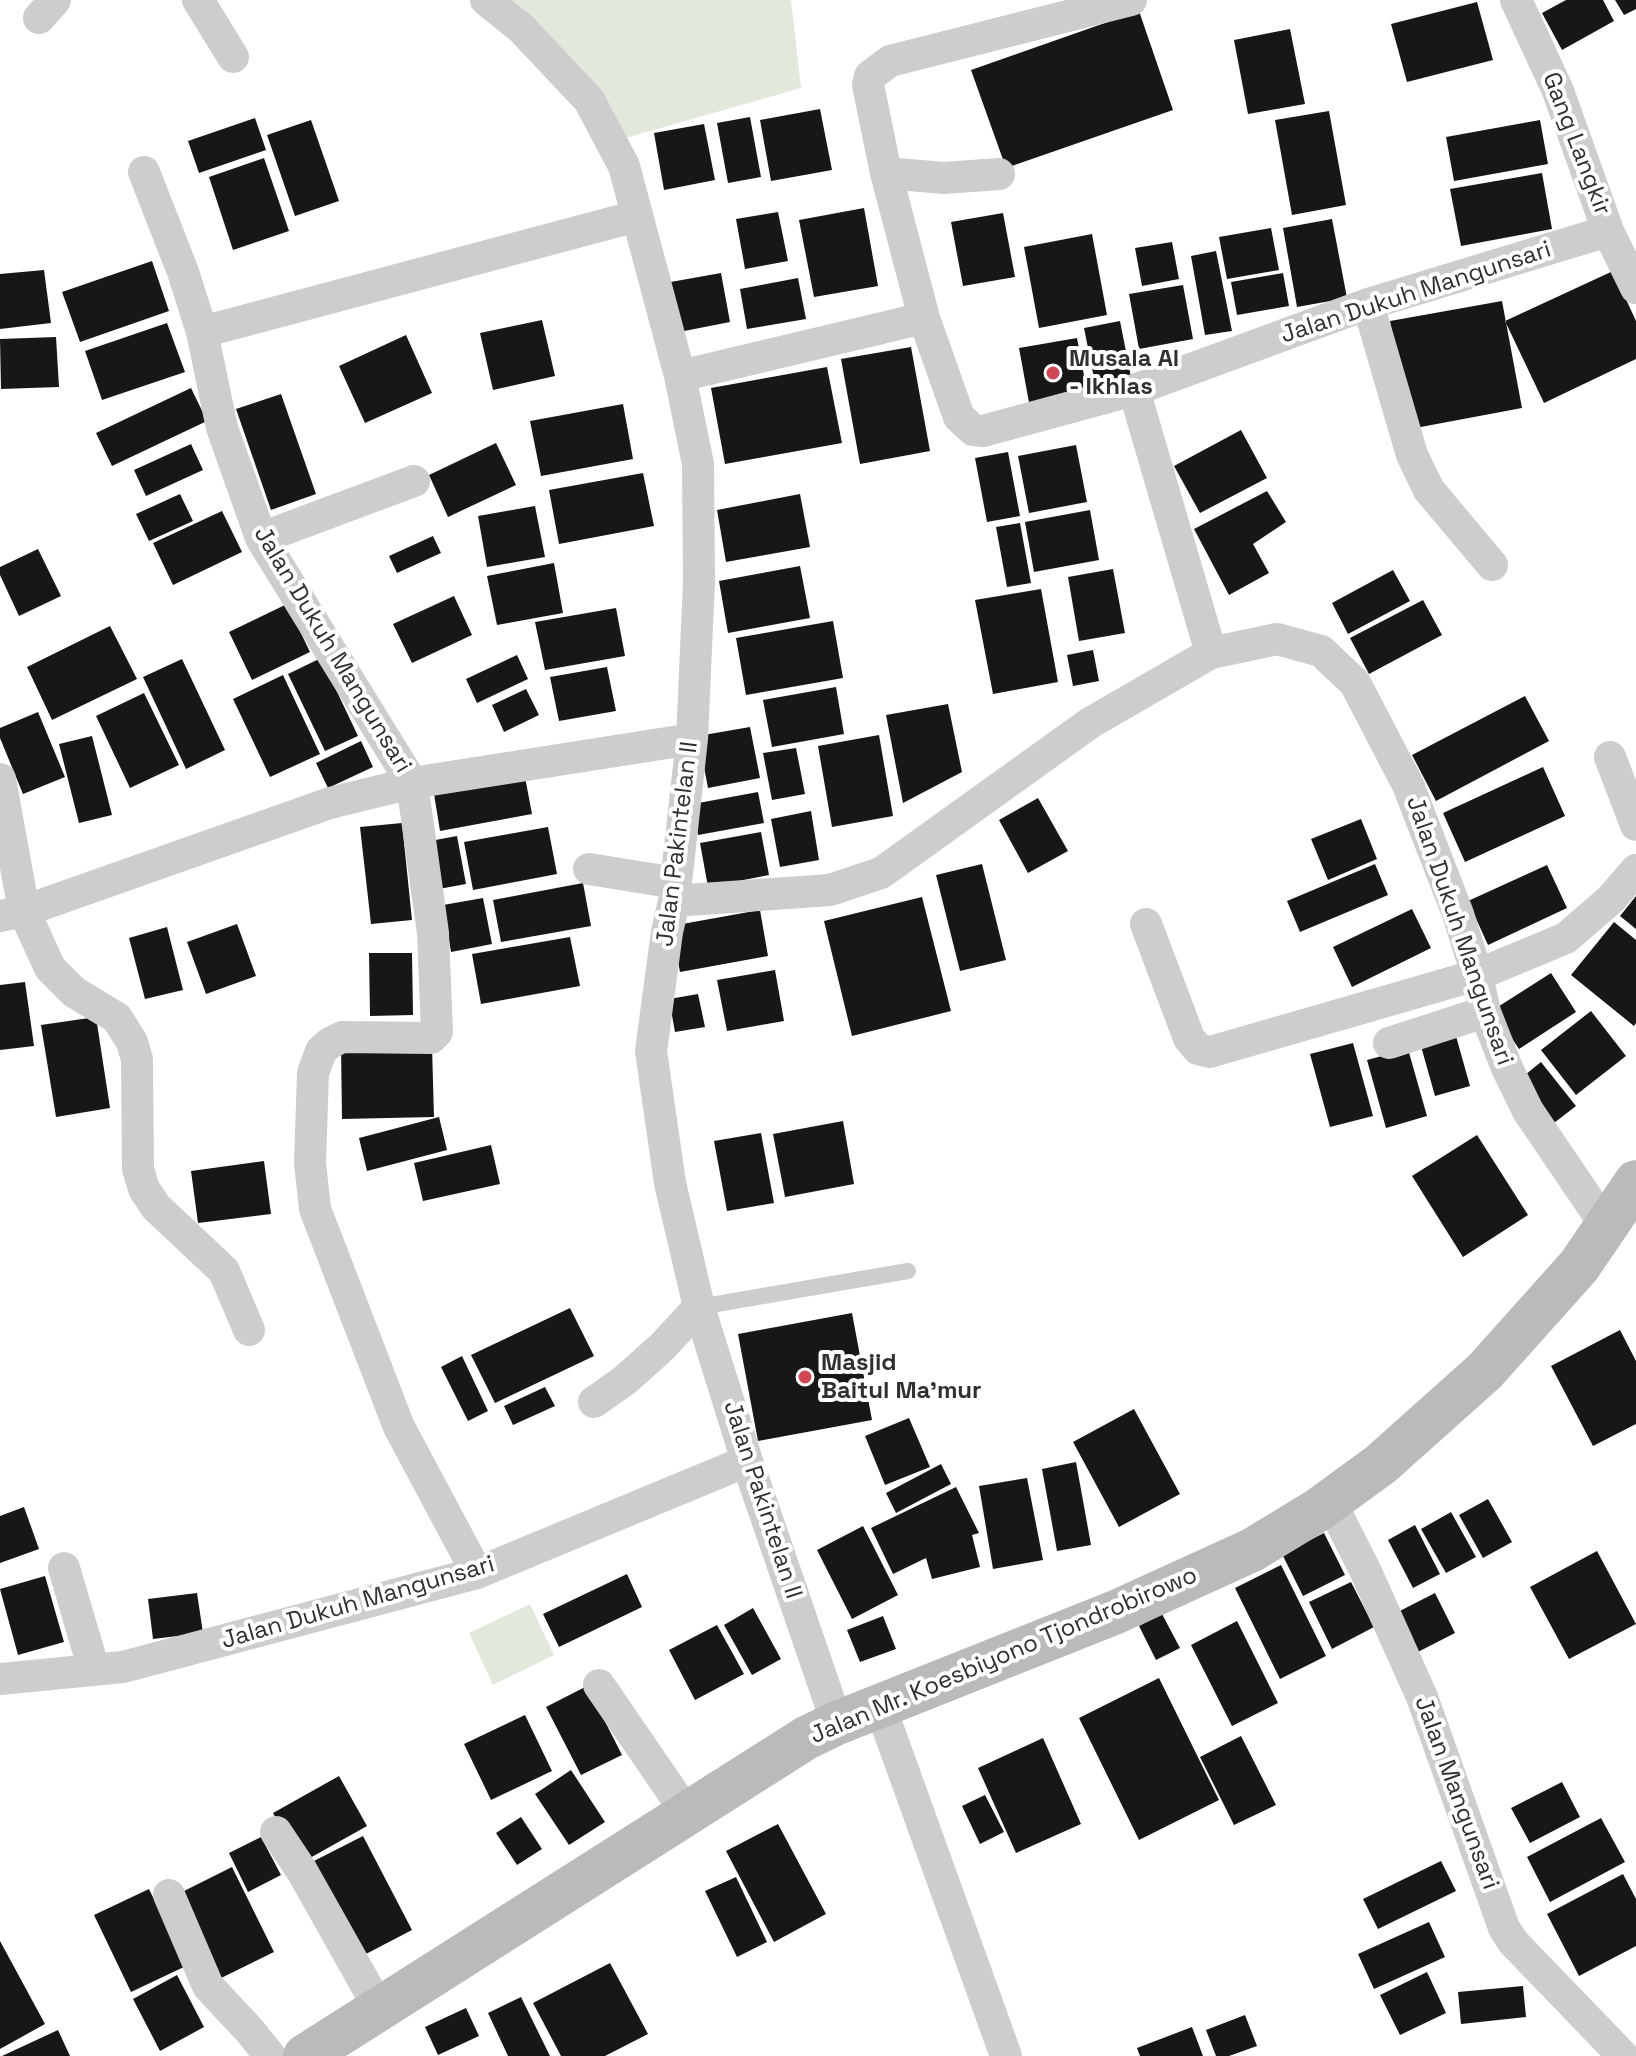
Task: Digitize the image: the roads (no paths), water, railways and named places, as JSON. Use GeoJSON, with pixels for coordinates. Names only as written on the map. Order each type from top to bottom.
{"type":"FeatureCollection","features":[{"type":"Feature","properties":{"kind":"main road","name":"Jalan Mr. Koesbiyono Tjondrobirowo"},"geometry":{"type":"LineString","coordinates":[[305,2056],[806,1738],[1116,1612],[1252,1550],[1330,1501],[1381,1464],[1485,1371],[1579,1266],[1636,1182]]}},
{"type":"Feature","properties":{"kind":"street"},"geometry":{"type":"LineString","coordinates":[[198,0],[233,57]]}},
{"type":"Feature","properties":{"kind":"street","name":"Jalan Pakintelan II"},"geometry":{"type":"LineString","coordinates":[[486,0],[521,28],[589,100],[624,166],[680,376],[698,464],[699,582],[692,739],[675,892],[651,1051],[670,1183],[699,1307],[747,1461],[837,1723]]}},
{"type":"Feature","properties":{"kind":"street","name":"Jalan Dukuh Mangunsari"},"geometry":{"type":"LineString","coordinates":[[1131,0],[890,61],[870,76],[868,85],[886,173],[924,318],[959,417],[973,430],[983,431],[1134,390],[1368,304],[1608,231]]}},
{"type":"Feature","properties":{"kind":"street","name":"Gang Langkir"},"geometry":{"type":"LineString","coordinates":[[1516,0],[1558,91],[1608,231],[1634,277]]}},
{"type":"Feature","properties":{"kind":"street","name":"Jalan Dukuh Mangunsari"},"geometry":{"type":"LineString","coordinates":[[144,172],[183,272],[202,332],[222,428],[261,538],[412,783],[433,933],[437,1032],[433,1037],[342,1037],[321,1051],[313,1073],[310,1163],[315,1209],[399,1427],[477,1573]]}},
{"type":"Feature","properties":{"kind":"street"},"geometry":{"type":"LineString","coordinates":[[886,173],[944,178],[999,174]]}},
{"type":"Feature","properties":{"kind":"street"},"geometry":{"type":"LineString","coordinates":[[202,332],[637,216]]}},
{"type":"Feature","properties":{"kind":"street"},"geometry":{"type":"LineString","coordinates":[[1368,304],[1418,467],[1429,490],[1492,565]]}},
{"type":"Feature","properties":{"kind":"street"},"geometry":{"type":"LineString","coordinates":[[680,376],[924,318]]}},
{"type":"Feature","properties":{"kind":"street"},"geometry":{"type":"LineString","coordinates":[[1134,390],[1211,653]]}},
{"type":"Feature","properties":{"kind":"street"},"geometry":{"type":"LineString","coordinates":[[261,538],[414,481]]}},
{"type":"Feature","properties":{"kind":"street","name":"Jalan Dukuh Mangunsari"},"geometry":{"type":"LineString","coordinates":[[589,869],[675,892],[830,890],[881,873],[1090,723],[1211,653],[1277,639],[1321,651],[1355,683],[1408,785],[1458,914],[1485,1012],[1528,1111],[1606,1226]]}},
{"type":"Feature","properties":{"kind":"street","name":"Jalan Dukuh Mangunsari"},"geometry":{"type":"LineString","coordinates":[[12,914],[330,803],[412,783],[692,739]]}},
{"type":"Feature","properties":{"kind":"street"},"geometry":{"type":"LineString","coordinates":[[1610,757],[1636,825]]}},
{"type":"Feature","properties":{"kind":"street"},"geometry":{"type":"LineString","coordinates":[[0,779],[12,914],[50,968],[74,992],[117,1018],[132,1042],[137,1059],[138,1169],[144,1189],[156,1207],[224,1271],[249,1330]]}},
{"type":"Feature","properties":{"kind":"street"},"geometry":{"type":"LineString","coordinates":[[1146,924],[1189,1038],[1198,1049],[1210,1052],[1477,975],[1566,938],[1611,899],[1636,870]]}},
{"type":"Feature","properties":{"kind":"street"},"geometry":{"type":"LineString","coordinates":[[1389,1043],[1485,1012]]}},
{"type":"Feature","properties":{"kind":"street"},"geometry":{"type":"LineString","coordinates":[[594,1402],[662,1347],[699,1307]]}},
{"type":"Feature","properties":{"kind":"street","name":"Jalan Dukuh Mangunsari"},"geometry":{"type":"LineString","coordinates":[[0,1679],[123,1667],[477,1573],[747,1461]]}},
{"type":"Feature","properties":{"kind":"street","name":"Jalan Mangunsari"},"geometry":{"type":"LineString","coordinates":[[1330,1501],[1366,1572],[1422,1697],[1504,1928],[1513,1942],[1623,2056]]}},
{"type":"Feature","properties":{"kind":"street"},"geometry":{"type":"LineString","coordinates":[[64,1568],[94,1670]]}},
{"type":"Feature","properties":{"kind":"street"},"geometry":{"type":"LineString","coordinates":[[599,1685],[686,1812]]}},
{"type":"Feature","properties":{"kind":"street"},"geometry":{"type":"LineString","coordinates":[[880,1706],[1006,2056]]}},
{"type":"Feature","properties":{"kind":"street"},"geometry":{"type":"LineString","coordinates":[[276,1832],[302,1871],[379,2008]]}},
{"type":"Feature","properties":{"kind":"street"},"geometry":{"type":"LineString","coordinates":[[169,1895],[208,1986],[270,2056]]}},
{"type":"Feature","properties":{"kind":"lane"},"geometry":{"type":"LineString","coordinates":[[699,1307],[908,1271]]}},
{"type":"Feature","properties":{"kind":"place","name":"Musala Al - Ikhlas"},"geometry":{"type":"Point","coordinates":[1053,373]}},
{"type":"Feature","properties":{"kind":"place","name":"Masjid Baitul Ma'mur"},"geometry":{"type":"Point","coordinates":[805,1377]}}]}
